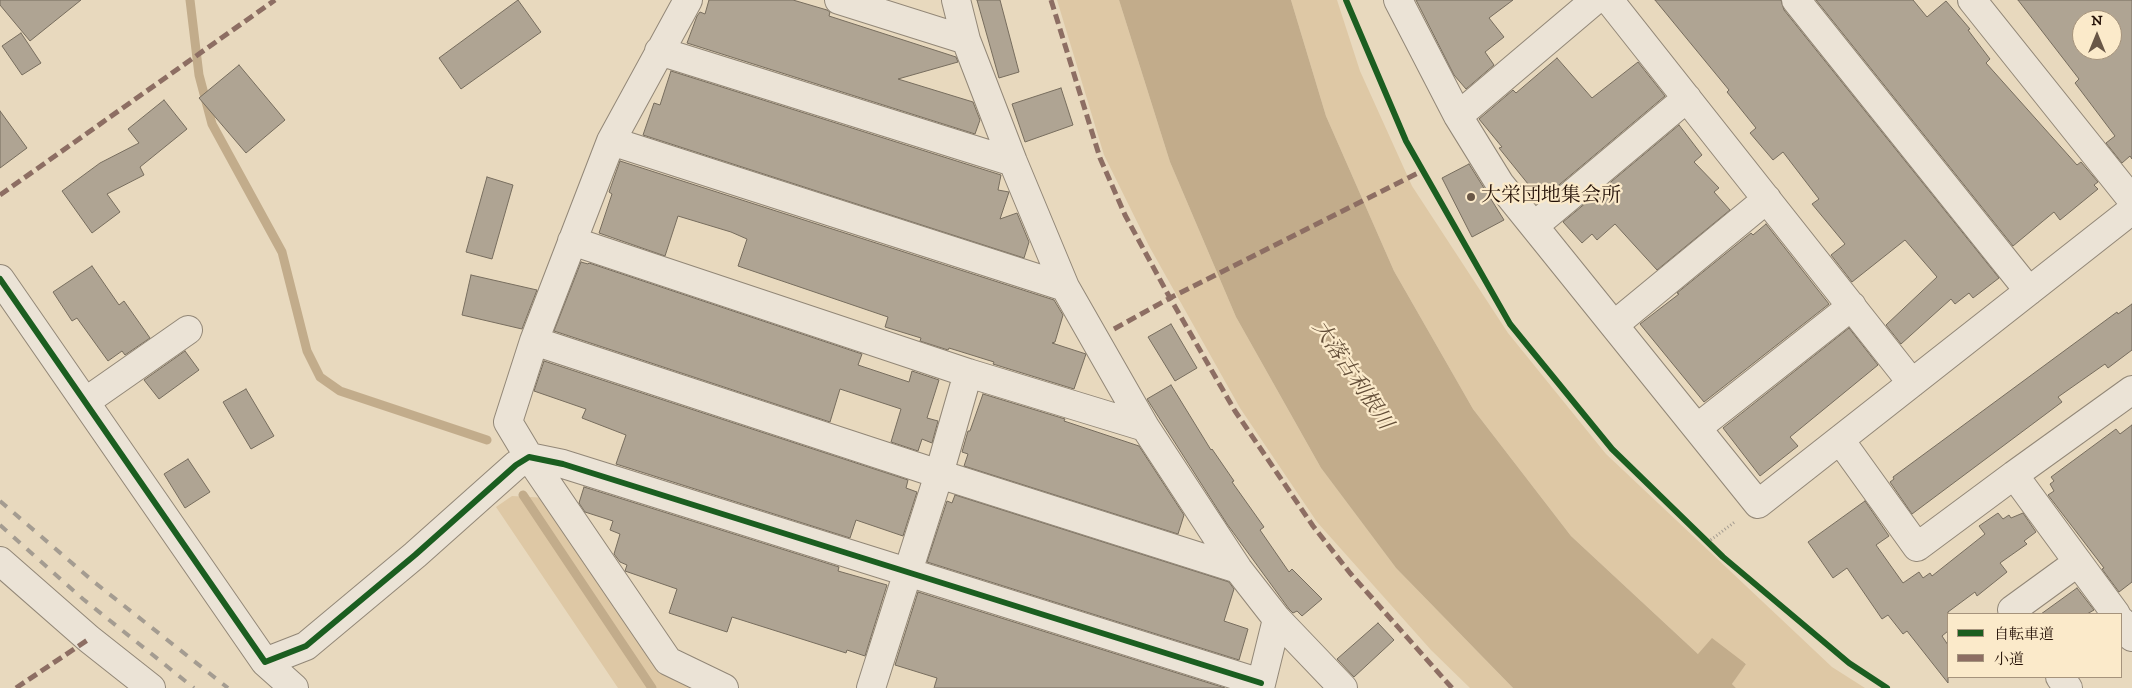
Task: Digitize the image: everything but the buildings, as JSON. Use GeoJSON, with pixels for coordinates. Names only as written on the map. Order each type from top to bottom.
{"type":"FeatureCollection","features":[{"type":"Feature","properties":{"kind":"street"},"geometry":{"type":"LineString","coordinates":[[688,0],[611,141],[534,341],[508,422],[529,457],[668,661],[724,688]]}},
{"type":"Feature","properties":{"kind":"street"},"geometry":{"type":"LineString","coordinates":[[839,0],[966,40]]}},
{"type":"Feature","properties":{"kind":"street"},"geometry":{"type":"LineString","coordinates":[[956,0],[966,40],[1012,162],[1065,287],[1145,427],[1238,569],[1277,619],[1343,688]]}},
{"type":"Feature","properties":{"kind":"street"},"geometry":{"type":"LineString","coordinates":[[1398,0],[1458,116],[1500,184],[1758,504],[2132,210]]}},
{"type":"Feature","properties":{"kind":"street"},"geometry":{"type":"LineString","coordinates":[[1458,116],[1594,0]]}},
{"type":"Feature","properties":{"kind":"street"},"geometry":{"type":"LineString","coordinates":[[1609,0],[1912,383]]}},
{"type":"Feature","properties":{"kind":"street"},"geometry":{"type":"LineString","coordinates":[[1796,0],[2029,291]]}},
{"type":"Feature","properties":{"kind":"street"},"geometry":{"type":"LineString","coordinates":[[1972,0],[2132,200]]}},
{"type":"Feature","properties":{"kind":"street"},"geometry":{"type":"LineString","coordinates":[[659,51],[1012,162]]}},
{"type":"Feature","properties":{"kind":"street"},"geometry":{"type":"LineString","coordinates":[[1534,226],[1687,98]]}},
{"type":"Feature","properties":{"kind":"street"},"geometry":{"type":"LineString","coordinates":[[611,141],[1065,287]]}},
{"type":"Feature","properties":{"kind":"street"},"geometry":{"type":"LineString","coordinates":[[1614,325],[1768,199]]}},
{"type":"Feature","properties":{"kind":"street"},"geometry":{"type":"LineString","coordinates":[[572,241],[968,373],[1145,427]]}},
{"type":"Feature","properties":{"kind":"street"},"geometry":{"type":"LineString","coordinates":[[0,279],[265,662],[294,688]]}},
{"type":"Feature","properties":{"kind":"street"},"geometry":{"type":"LineString","coordinates":[[1697,428],[1852,306]]}},
{"type":"Feature","properties":{"kind":"street"},"geometry":{"type":"LineString","coordinates":[[85,402],[188,330]]}},
{"type":"Feature","properties":{"kind":"street"},"geometry":{"type":"LineString","coordinates":[[534,341],[939,474],[1238,569]]}},
{"type":"Feature","properties":{"kind":"street"},"geometry":{"type":"LineString","coordinates":[[870,688],[939,474],[968,373]]}},
{"type":"Feature","properties":{"kind":"street"},"geometry":{"type":"LineString","coordinates":[[1840,440],[1917,547],[2014,476],[2129,398]]}},
{"type":"Feature","properties":{"kind":"street"},"geometry":{"type":"LineString","coordinates":[[265,662],[306,646],[516,465],[529,457],[563,464],[1261,685],[1277,619]]}},
{"type":"Feature","properties":{"kind":"street"},"geometry":{"type":"LineString","coordinates":[[2014,476],[2115,613]]}},
{"type":"Feature","properties":{"kind":"street"},"geometry":{"type":"LineString","coordinates":[[0,561],[89,639],[151,688]]}},
{"type":"Feature","properties":{"kind":"street"},"geometry":{"type":"LineString","coordinates":[[2014,613],[2012,610],[2078,562]]}},
{"type":"Feature","properties":{"kind":"street"},"geometry":{"type":"LineString","coordinates":[[2122,622],[2132,637]]}},
{"type":"Feature","properties":{"kind":"path"},"geometry":{"type":"LineString","coordinates":[[1702,536],[1714,547]]}},
{"type":"Feature","properties":{"kind":"shaded area"},"geometry":{"type":"Polygon","coordinates":[[[1057,0],[1119,0],[1170,162],[1236,317],[1321,468],[1396,568],[1513,688],[1470,688],[1431,650],[1317,522],[1240,408],[1149,246],[1104,155],[1057,0]]]}},
{"type":"Feature","properties":{"kind":"shaded area"},"geometry":{"type":"Polygon","coordinates":[[[1291,0],[1337,0],[1360,71],[1412,186],[1508,333],[1606,454],[1832,667],[1865,688],[1736,688],[1732,684],[1746,663],[1698,654],[1571,536],[1473,409],[1394,271],[1326,116],[1291,0]]]}},
{"type":"Feature","properties":{"kind":"shaded area"},"geometry":{"type":"Polygon","coordinates":[[[512,496],[548,498],[700,688],[618,688],[496,507],[512,496]]]}},
{"type":"Feature","properties":{"kind":"water","name":"大落古利根川"},"geometry":{"type":"Polygon","coordinates":[[[1119,0],[1291,0],[1326,116],[1394,271],[1473,409],[1571,536],[1698,654],[1712,638],[1746,664],[1732,684],[1736,688],[1513,688],[1396,568],[1321,468],[1236,317],[1170,162],[1119,0]]]}},
{"type":"Feature","properties":{"kind":"waterway"},"geometry":{"type":"LineString","coordinates":[[190,0],[199,75],[212,124],[282,252],[307,351],[320,377],[340,391],[487,440]]}},
{"type":"Feature","properties":{"kind":"waterway"},"geometry":{"type":"LineString","coordinates":[[523,495],[652,688]]}},
{"type":"Feature","properties":{"kind":"railway"},"geometry":{"type":"LineString","coordinates":[[0,501],[94,582],[228,688]]}},
{"type":"Feature","properties":{"kind":"railway"},"geometry":{"type":"LineString","coordinates":[[0,525],[83,599],[194,688]]}},
{"type":"Feature","properties":{"kind":"marked path"},"geometry":{"type":"LineString","coordinates":[[0,195],[275,0]]}},
{"type":"Feature","properties":{"kind":"marked path"},"geometry":{"type":"LineString","coordinates":[[1051,0],[1100,158],[1125,215],[1235,411],[1313,526],[1350,573],[1452,688]]}},
{"type":"Feature","properties":{"kind":"marked path"},"geometry":{"type":"LineString","coordinates":[[1114,329],[1170,298],[1422,171]]}},
{"type":"Feature","properties":{"kind":"marked path"},"geometry":{"type":"LineString","coordinates":[[16,688],[89,639]]}},
{"type":"Feature","properties":{"kind":"cycle path"},"geometry":{"type":"LineString","coordinates":[[1346,0],[1406,141],[1510,324],[1612,449],[1723,557],[1849,663],[1887,688]]}},
{"type":"Feature","properties":{"kind":"cycle path"},"geometry":{"type":"LineString","coordinates":[[0,279],[265,662],[306,646],[415,555],[516,465],[529,457],[563,464],[1261,683]]}},
{"type":"Feature","properties":{"kind":"place","name":"大栄団地集会所"},"geometry":{"type":"Point","coordinates":[1471,197]}}]}
